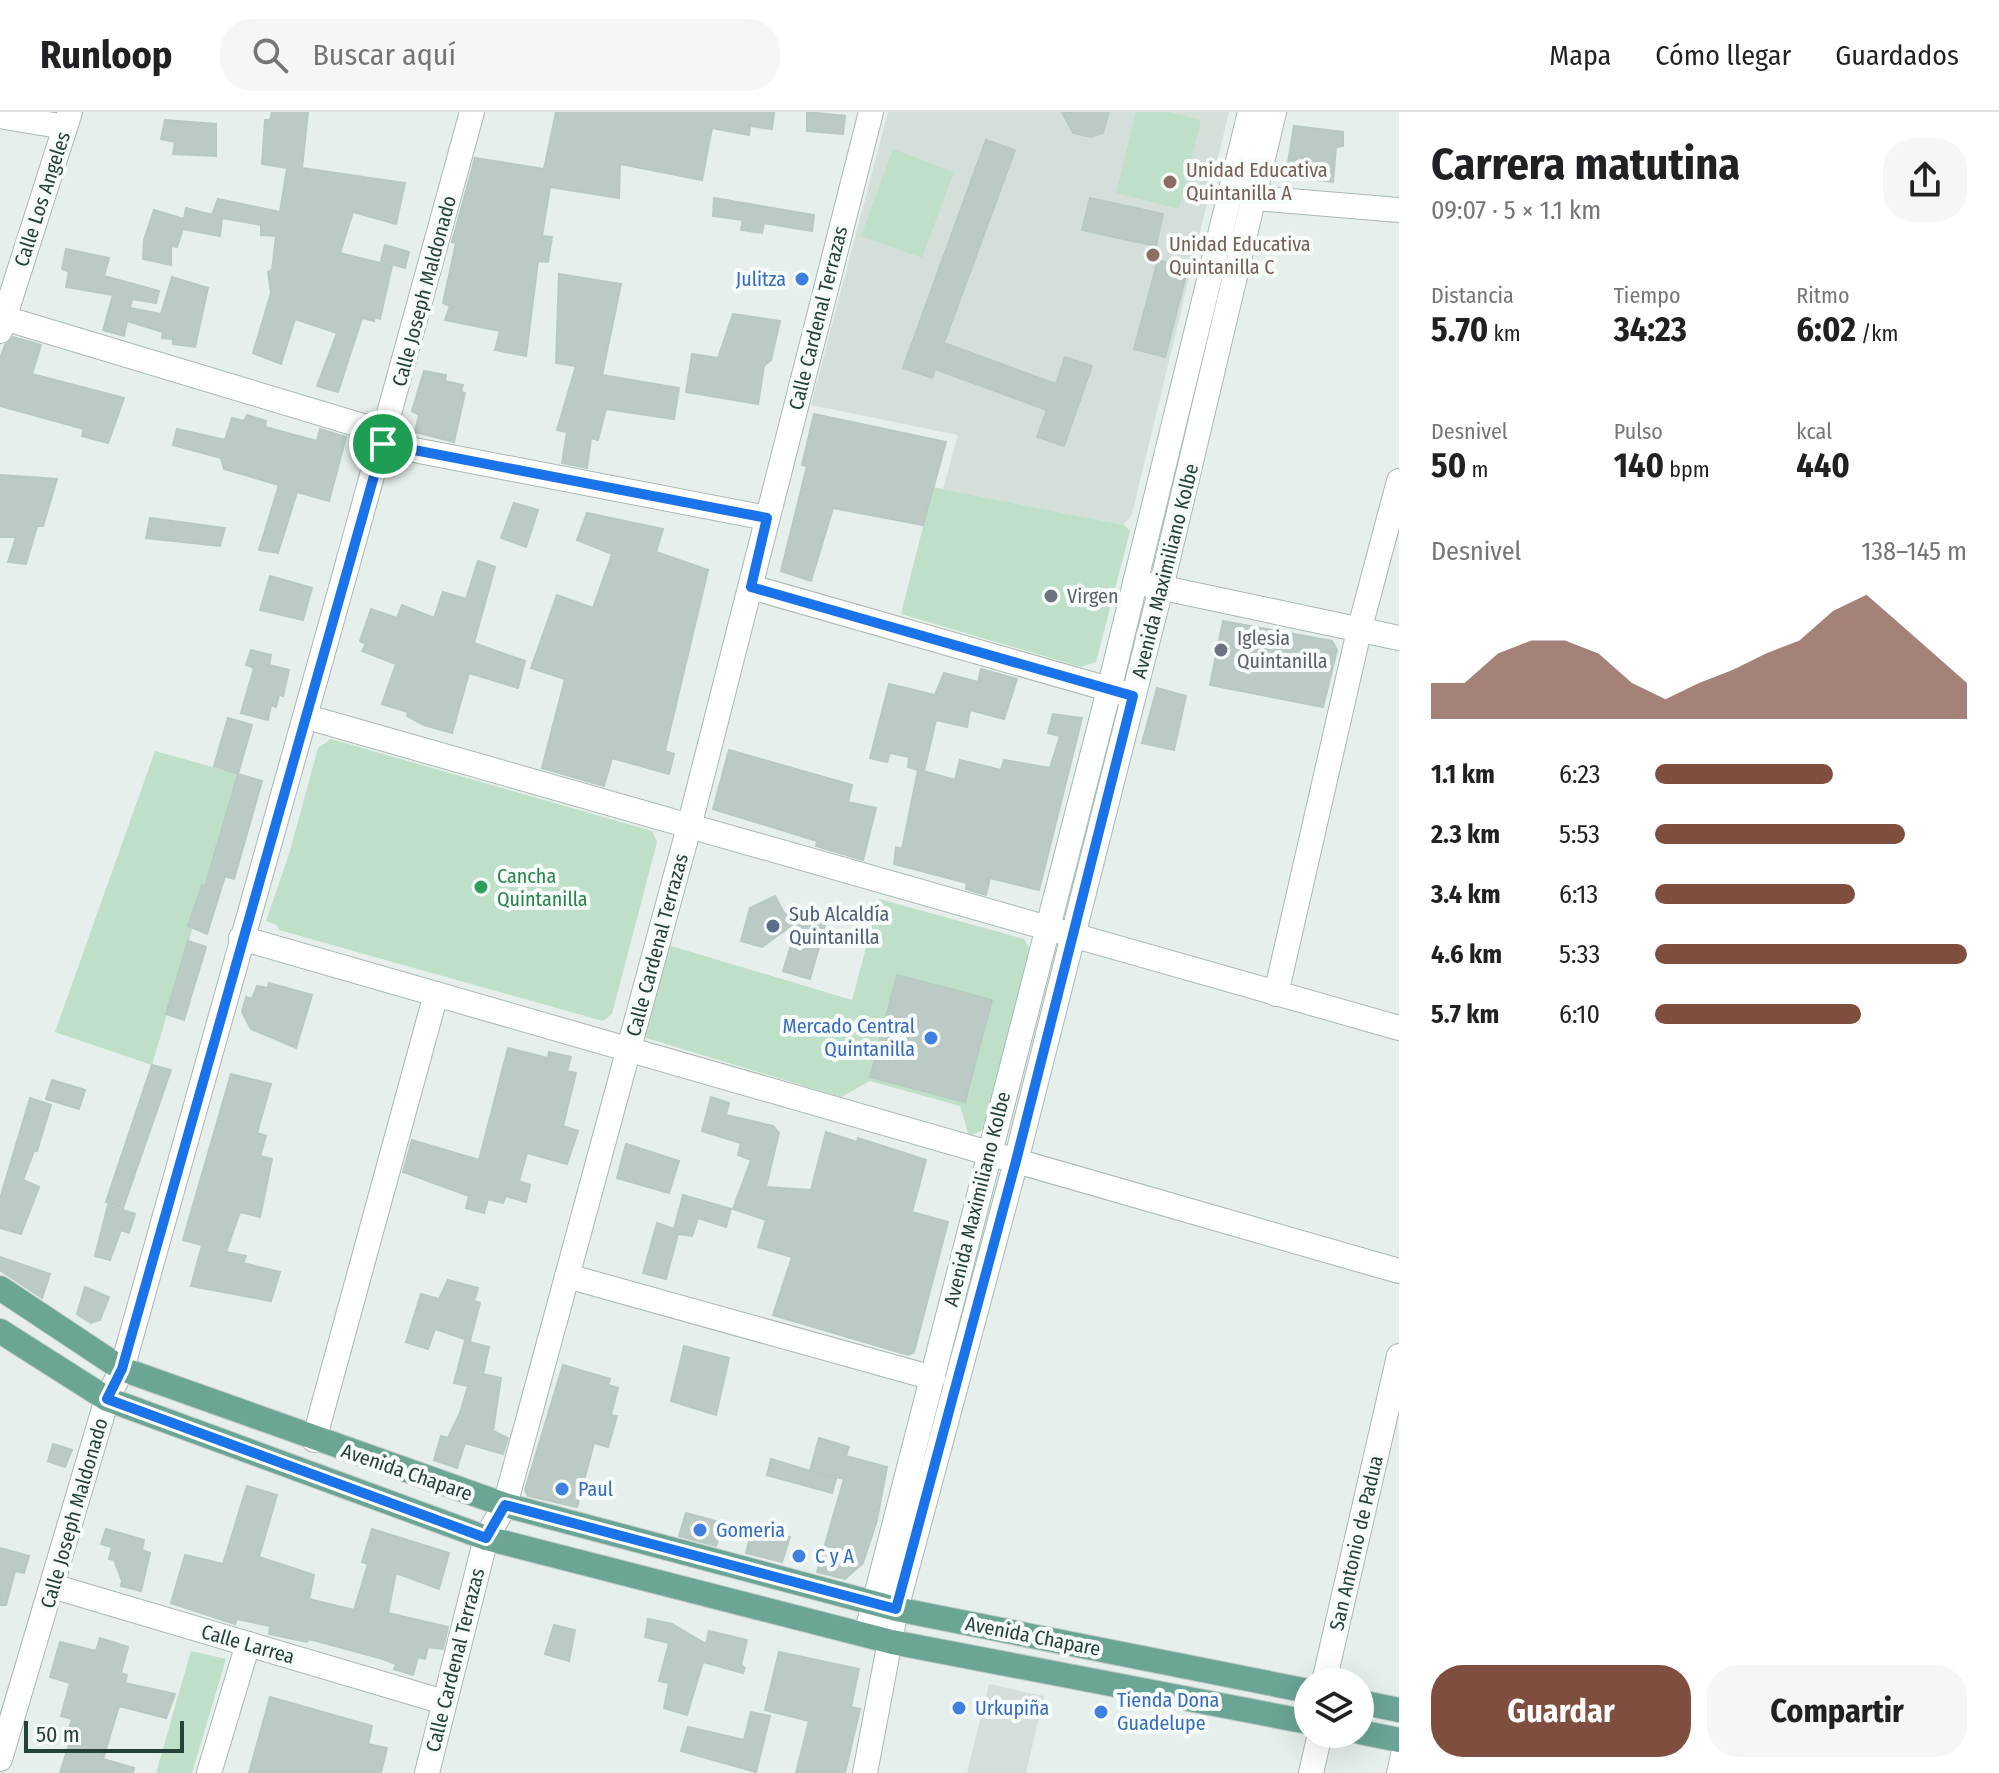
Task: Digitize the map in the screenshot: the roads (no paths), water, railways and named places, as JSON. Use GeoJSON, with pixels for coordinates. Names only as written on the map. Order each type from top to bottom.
{"type":"FeatureCollection","features":[{"type":"Feature","properties":{"kind":"main road","name":"Avenida Chapare"},"geometry":{"type":"LineString","coordinates":[[0,1288],[122,1369],[314,1440],[505,1505],[896,1609],[1294,1688]]}},
{"type":"Feature","properties":{"kind":"main road","name":"Avenida Chapare"},"geometry":{"type":"LineString","coordinates":[[0,1331],[107,1399],[486,1538],[892,1642],[1294,1719]]}},
{"type":"Feature","properties":{"kind":"main road"},"geometry":{"type":"LineString","coordinates":[[1374,1705],[1399,1710]]}},
{"type":"Feature","properties":{"kind":"main road"},"geometry":{"type":"LineString","coordinates":[[1374,1736],[1399,1742]]}},
{"type":"Feature","properties":{"kind":"street","name":"Calle Joseph Maldonado"},"geometry":{"type":"LineString","coordinates":[[0,1759],[107,1399],[122,1369],[241,938],[307,717],[472,112]]}},
{"type":"Feature","properties":{"kind":"street","name":"Calle Cardenal Terrazas"},"geometry":{"type":"LineString","coordinates":[[427,1773],[486,1538],[505,1505],[689,827],[871,112]]}},
{"type":"Feature","properties":{"kind":"street","name":"Avenida Maximiliano Kolbe"},"geometry":{"type":"LineString","coordinates":[[866,1635],[1109,690],[1250,112]]}},
{"type":"Feature","properties":{"kind":"street","name":"Avenida Maximiliano Kolbe"},"geometry":{"type":"LineString","coordinates":[[865,1773],[896,1609],[1073,937],[1161,588],[1274,112]]}},
{"type":"Feature","properties":{"kind":"street"},"geometry":{"type":"LineString","coordinates":[[0,116],[67,120]]}},
{"type":"Feature","properties":{"kind":"street","name":"Calle Los Angeles"},"geometry":{"type":"LineString","coordinates":[[2,325],[67,120]]}},
{"type":"Feature","properties":{"kind":"street"},"geometry":{"type":"LineString","coordinates":[[1256,198],[1399,210]]}},
{"type":"Feature","properties":{"kind":"street"},"geometry":{"type":"LineString","coordinates":[[2,325],[384,439],[767,518]]}},
{"type":"Feature","properties":{"kind":"street"},"geometry":{"type":"LineString","coordinates":[[1276,994],[1359,631],[1399,481]]}},
{"type":"Feature","properties":{"kind":"street"},"geometry":{"type":"LineString","coordinates":[[1135,582],[1399,638]]}},
{"type":"Feature","properties":{"kind":"street"},"geometry":{"type":"LineString","coordinates":[[751,587],[1133,696]]}},
{"type":"Feature","properties":{"kind":"street"},"geometry":{"type":"LineString","coordinates":[[307,717],[1046,930],[1399,1028]]}},
{"type":"Feature","properties":{"kind":"street"},"geometry":{"type":"LineString","coordinates":[[241,938],[1399,1271]]}},
{"type":"Feature","properties":{"kind":"street"},"geometry":{"type":"LineString","coordinates":[[314,1440],[436,994]]}},
{"type":"Feature","properties":{"kind":"street"},"geometry":{"type":"LineString","coordinates":[[567,1276],[933,1378]]}},
{"type":"Feature","properties":{"kind":"street","name":"San Antonio de Padua"},"geometry":{"type":"LineString","coordinates":[[1327,1668],[1398,1370]]}},
{"type":"Feature","properties":{"kind":"street","name":"Calle Larrea"},"geometry":{"type":"LineString","coordinates":[[52,1586],[444,1702]]}},
{"type":"Feature","properties":{"kind":"street"},"geometry":{"type":"LineString","coordinates":[[209,1773],[248,1644]]}},
{"type":"Feature","properties":{"kind":"street"},"geometry":{"type":"LineString","coordinates":[[1311,1773],[1317,1748]]}},
{"type":"Feature","properties":{"kind":"lane"},"geometry":{"type":"LineString","coordinates":[[1393,1773],[1399,1742]]}},
{"type":"Feature","properties":{"kind":"place","name":"Unidad Educativa Quintanilla A"},"geometry":{"type":"Point","coordinates":[1170,182]}},
{"type":"Feature","properties":{"kind":"place","name":"Unidad Educativa Quintanilla C"},"geometry":{"type":"Point","coordinates":[1153,255]}},
{"type":"Feature","properties":{"kind":"place","name":"Julitza"},"geometry":{"type":"Point","coordinates":[802,279]}},
{"type":"Feature","properties":{"kind":"place","name":"Virgen"},"geometry":{"type":"Point","coordinates":[1051,596]}},
{"type":"Feature","properties":{"kind":"place","name":"Iglesia Quintanilla"},"geometry":{"type":"Point","coordinates":[1221,650]}},
{"type":"Feature","properties":{"kind":"place","name":"Cancha Quintanilla"},"geometry":{"type":"Point","coordinates":[481,887]}},
{"type":"Feature","properties":{"kind":"place","name":"Sub Alcaldía Quintanilla"},"geometry":{"type":"Point","coordinates":[773,926]}},
{"type":"Feature","properties":{"kind":"place","name":"Mercado Central Quintanilla"},"geometry":{"type":"Point","coordinates":[931,1038]}},
{"type":"Feature","properties":{"kind":"place","name":"Paul"},"geometry":{"type":"Point","coordinates":[562,1489]}},
{"type":"Feature","properties":{"kind":"place","name":"Gomeria"},"geometry":{"type":"Point","coordinates":[700,1530]}},
{"type":"Feature","properties":{"kind":"place","name":"C y A"},"geometry":{"type":"Point","coordinates":[799,1556]}},
{"type":"Feature","properties":{"kind":"place","name":"Urkupiña"},"geometry":{"type":"Point","coordinates":[959,1708]}},
{"type":"Feature","properties":{"kind":"place","name":"Tienda Dona Guadelupe"},"geometry":{"type":"Point","coordinates":[1101,1712]}}]}
